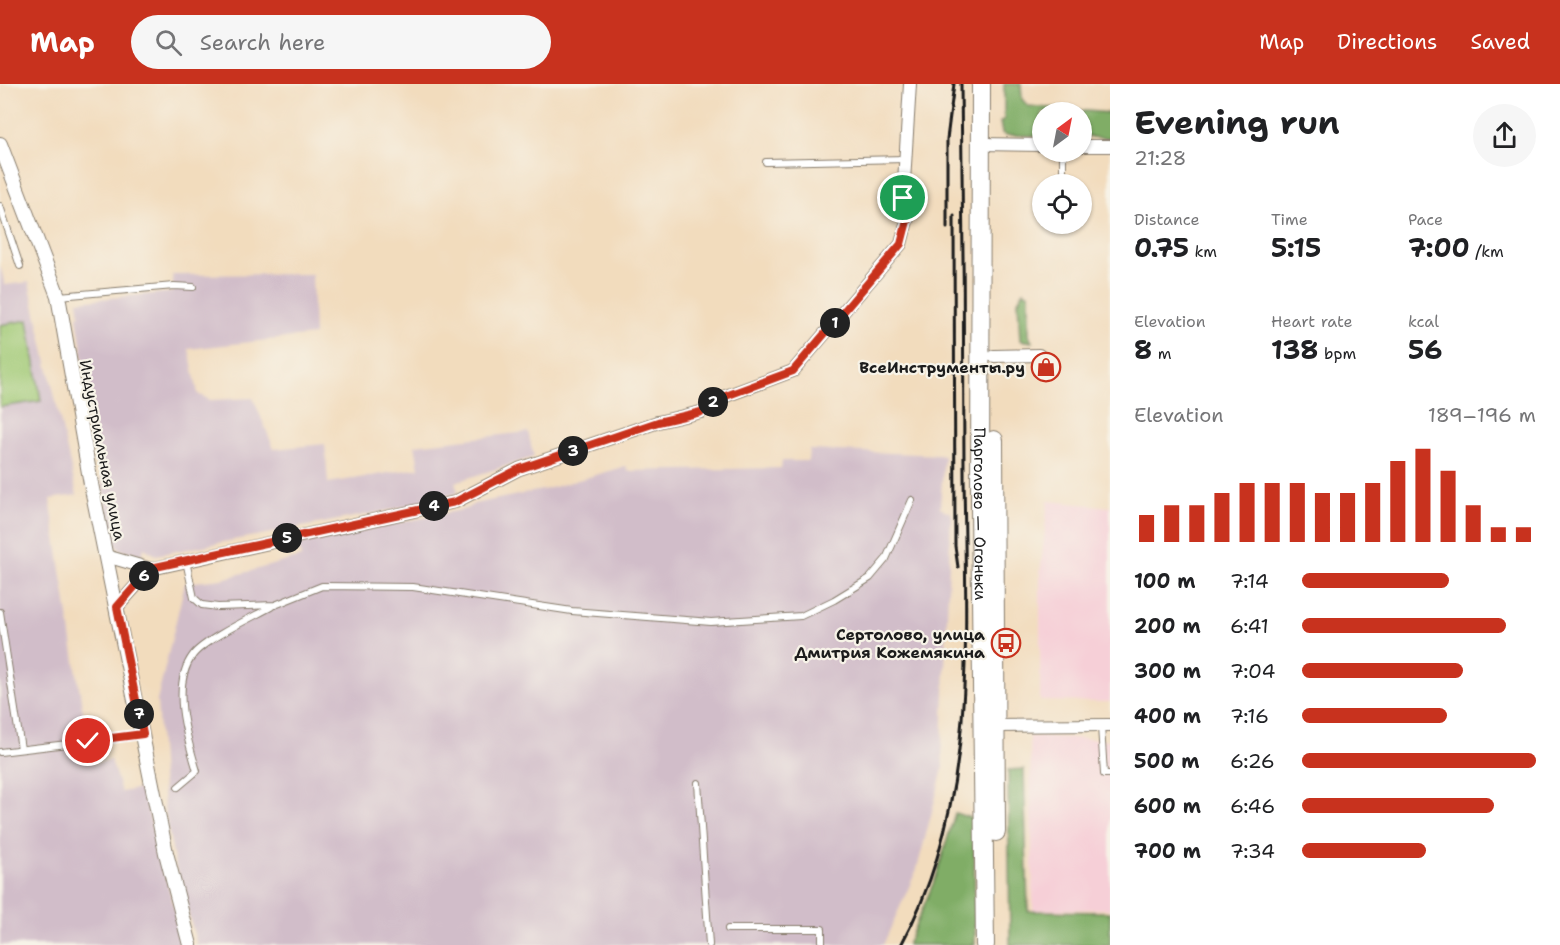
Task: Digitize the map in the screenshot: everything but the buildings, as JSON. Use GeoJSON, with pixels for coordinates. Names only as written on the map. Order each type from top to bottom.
{"type":"FeatureCollection","features":[{"type":"Feature","properties":{"kind":"main road","name":"Парголово — Огоньки"},"geometry":{"type":"LineString","coordinates":[[981,84],[987,144],[994,356],[985,945]]}},
{"type":"Feature","properties":{"kind":"main road","name":"Парголово — Огоньки"},"geometry":{"type":"LineString","coordinates":[[993,84],[987,144],[989,726],[997,945]]}},
{"type":"Feature","properties":{"kind":"street"},"geometry":{"type":"LineString","coordinates":[[106,556],[151,568],[455,502],[519,469],[658,422],[701,412],[715,400],[793,371],[901,244],[908,217],[903,198],[910,84]]}},
{"type":"Feature","properties":{"kind":"street","name":"Индустриальная улица"},"geometry":{"type":"LineString","coordinates":[[0,144],[58,296],[106,556],[166,854],[190,945]]}},
{"type":"Feature","properties":{"kind":"street"},"geometry":{"type":"LineString","coordinates":[[987,144],[1032,145]]}},
{"type":"Feature","properties":{"kind":"street"},"geometry":{"type":"LineString","coordinates":[[1092,146],[1110,146]]}},
{"type":"Feature","properties":{"kind":"street"},"geometry":{"type":"LineString","coordinates":[[994,356],[1039,356]]}},
{"type":"Feature","properties":{"kind":"street"},"geometry":{"type":"LineString","coordinates":[[117,607],[151,568]]}},
{"type":"Feature","properties":{"kind":"street"},"geometry":{"type":"LineString","coordinates":[[989,726],[1106,725]]}},
{"type":"Feature","properties":{"kind":"lane"},"geometry":{"type":"LineString","coordinates":[[766,162],[906,159]]}},
{"type":"Feature","properties":{"kind":"lane"},"geometry":{"type":"LineString","coordinates":[[1063,162],[1063,173]]}},
{"type":"Feature","properties":{"kind":"lane"},"geometry":{"type":"LineString","coordinates":[[0,206],[20,266]]}},
{"type":"Feature","properties":{"kind":"lane"},"geometry":{"type":"LineString","coordinates":[[58,296],[174,286],[193,287]]}},
{"type":"Feature","properties":{"kind":"lane"},"geometry":{"type":"LineString","coordinates":[[178,787],[197,771],[181,705],[186,670],[194,654],[274,605],[322,586],[413,586],[572,611],[711,622],[801,616],[834,600],[870,578],[886,560],[912,500]]}},
{"type":"Feature","properties":{"kind":"lane"},"geometry":{"type":"LineString","coordinates":[[185,559],[194,598],[202,605],[218,607],[274,605]]}},
{"type":"Feature","properties":{"kind":"lane"},"geometry":{"type":"LineString","coordinates":[[0,612],[21,749]]}},
{"type":"Feature","properties":{"kind":"lane"},"geometry":{"type":"LineString","coordinates":[[1106,725],[1104,774],[1110,774]]}},
{"type":"Feature","properties":{"kind":"lane"},"geometry":{"type":"LineString","coordinates":[[0,752],[143,734]]}},
{"type":"Feature","properties":{"kind":"lane"},"geometry":{"type":"LineString","coordinates":[[698,783],[709,945]]}},
{"type":"Feature","properties":{"kind":"lane"},"geometry":{"type":"LineString","coordinates":[[728,929],[822,929],[822,945]]}},
{"type":"Feature","properties":{"kind":"shaded area"},"geometry":{"type":"Polygon","coordinates":[[[0,265],[5,285],[29,282],[77,495],[50,499],[91,764],[111,760],[121,792],[142,788],[184,945],[0,945],[0,265]]]}},
{"type":"Feature","properties":{"kind":"shaded area"},"geometry":{"type":"Polygon","coordinates":[[[312,274],[314,335],[189,349],[198,394],[210,400],[253,398],[274,449],[325,444],[328,483],[419,468],[415,445],[528,432],[534,457],[455,482],[458,493],[390,510],[156,555],[144,548],[142,555],[121,550],[111,541],[77,317],[80,315],[78,301],[174,292],[172,275],[312,274]]]}},
{"type":"Feature","properties":{"kind":"shaded area"},"geometry":{"type":"Polygon","coordinates":[[[809,450],[944,455],[940,508],[951,513],[943,769],[917,869],[883,945],[197,945],[174,860],[164,806],[157,701],[185,583],[222,579],[301,557],[298,544],[466,509],[474,504],[547,489],[627,466],[627,471],[781,468],[782,461],[808,461],[809,450]]]}},
{"type":"Feature","properties":{"kind":"shaded area"},"geometry":{"type":"Polygon","coordinates":[[[1048,501],[1110,507],[1110,702],[1040,701],[1040,575],[1048,501]]]}},
{"type":"Feature","properties":{"kind":"shaded area"},"geometry":{"type":"Polygon","coordinates":[[[1030,736],[1110,740],[1110,909],[1033,910],[1030,736]]]}},
{"type":"Feature","properties":{"kind":"green space"},"geometry":{"type":"Polygon","coordinates":[[[1004,84],[1021,84],[1022,99],[1028,106],[1032,106],[1032,136],[1005,135],[1002,133],[1000,122],[1004,119],[1004,84]]]}},
{"type":"Feature","properties":{"kind":"green space"},"geometry":{"type":"Polygon","coordinates":[[[1092,111],[1110,113],[1110,138],[1092,137],[1092,111]]]}},
{"type":"Feature","properties":{"kind":"green space"},"geometry":{"type":"Polygon","coordinates":[[[1024,291],[1029,294],[1029,334],[1032,342],[1020,340],[1018,301],[1024,291]]]}},
{"type":"Feature","properties":{"kind":"green space"},"geometry":{"type":"Polygon","coordinates":[[[28,320],[41,401],[0,407],[0,325],[28,320]]]}},
{"type":"Feature","properties":{"kind":"green space"},"geometry":{"type":"Polygon","coordinates":[[[1024,769],[1028,911],[1110,912],[1110,945],[1010,945],[1008,770],[1024,769]]]}},
{"type":"Feature","properties":{"kind":"green space"},"geometry":{"type":"Polygon","coordinates":[[[955,813],[974,819],[975,945],[907,945],[936,877],[955,813]]]}},
{"type":"Feature","properties":{"kind":"railway"},"geometry":{"type":"LineString","coordinates":[[947,228],[947,139],[954,84]]}},
{"type":"Feature","properties":{"kind":"railway"},"geometry":{"type":"LineString","coordinates":[[901,945],[926,889],[944,832],[956,773],[962,713],[966,591],[961,84]]}},
{"type":"Feature","properties":{"kind":"railway"},"geometry":{"type":"LineString","coordinates":[[954,216],[955,546],[958,567]]}},
{"type":"Feature","properties":{"kind":"place","name":"ВсеИнструменты.ру"},"geometry":{"type":"Point","coordinates":[1046,367]}},
{"type":"Feature","properties":{"kind":"place","name":"Сертолово, улица Дмитрия Кожемякина"},"geometry":{"type":"Point","coordinates":[1006,643]}},
{"type":"Feature","properties":{"kind":"route"},"geometry":{"type":"LineString","coordinates":[[88,741],[143,734],[117,607],[151,568],[455,502],[519,469],[658,422],[701,412],[715,400],[743,388],[778,379],[793,371],[901,244],[908,217],[903,198]]}}]}
